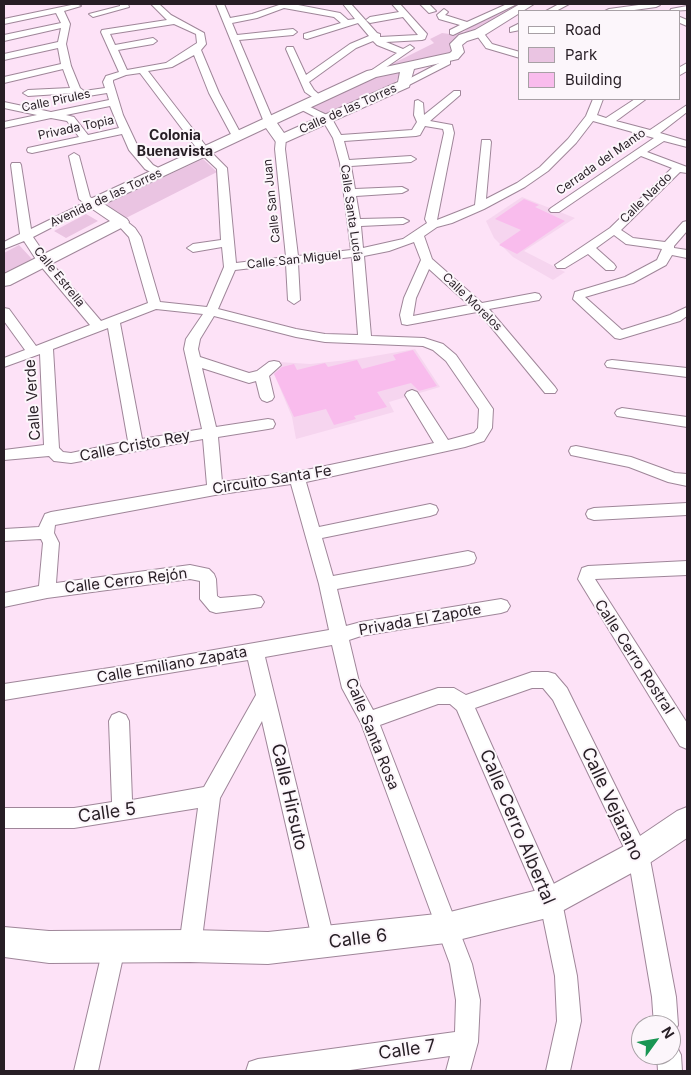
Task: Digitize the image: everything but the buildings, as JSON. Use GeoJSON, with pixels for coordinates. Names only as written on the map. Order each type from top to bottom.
{"type":"FeatureCollection","features":[{"type":"Feature","properties":{"kind":"street"},"geometry":{"type":"LineString","coordinates":[[93,14],[125,7],[124,4]]}},
{"type":"Feature","properties":{"kind":"street"},"geometry":{"type":"LineString","coordinates":[[155,4],[174,21],[187,25],[200,33],[202,44],[196,50],[169,65],[124,73],[109,78],[114,102],[134,150],[149,167],[160,173]]}},
{"type":"Feature","properties":{"kind":"street"},"geometry":{"type":"LineString","coordinates":[[220,4],[236,38],[269,122],[281,139]]}},
{"type":"Feature","properties":{"kind":"street"},"geometry":{"type":"LineString","coordinates":[[347,4],[366,19],[384,45],[404,52]]}},
{"type":"Feature","properties":{"kind":"street"},"geometry":{"type":"LineString","coordinates":[[396,4],[425,37]]}},
{"type":"Feature","properties":{"kind":"street"},"geometry":{"type":"LineString","coordinates":[[424,4],[432,11]]}},
{"type":"Feature","properties":{"kind":"street"},"geometry":{"type":"LineString","coordinates":[[453,32],[496,8],[513,4]]}},
{"type":"Feature","properties":{"kind":"street","name":"Calle de las Torres"},"geometry":{"type":"LineString","coordinates":[[281,139],[404,84],[408,66],[454,56],[458,52],[456,44],[458,41],[479,33],[528,4]]}},
{"type":"Feature","properties":{"kind":"street"},"geometry":{"type":"LineString","coordinates":[[552,10],[565,4]]}},
{"type":"Feature","properties":{"kind":"street"},"geometry":{"type":"LineString","coordinates":[[616,10],[655,4]]}},
{"type":"Feature","properties":{"kind":"street"},"geometry":{"type":"LineString","coordinates":[[228,21],[254,16],[287,5],[337,14],[346,23]]}},
{"type":"Feature","properties":{"kind":"street"},"geometry":{"type":"LineString","coordinates":[[4,21],[77,6]]}},
{"type":"Feature","properties":{"kind":"street"},"geometry":{"type":"LineString","coordinates":[[59,10],[66,24],[62,44],[66,66],[77,92]]}},
{"type":"Feature","properties":{"kind":"street"},"geometry":{"type":"LineString","coordinates":[[444,12],[442,16],[468,25]]}},
{"type":"Feature","properties":{"kind":"street"},"geometry":{"type":"LineString","coordinates":[[307,36],[346,23],[405,14]]}},
{"type":"Feature","properties":{"kind":"street"},"geometry":{"type":"LineString","coordinates":[[124,73],[112,48],[102,33],[174,21]]}},
{"type":"Feature","properties":{"kind":"street"},"geometry":{"type":"LineString","coordinates":[[4,38],[66,24]]}},
{"type":"Feature","properties":{"kind":"street"},"geometry":{"type":"LineString","coordinates":[[236,38],[293,32]]}},
{"type":"Feature","properties":{"kind":"street"},"geometry":{"type":"LineString","coordinates":[[479,33],[489,46],[518,55]]}},
{"type":"Feature","properties":{"kind":"street"},"geometry":{"type":"LineString","coordinates":[[304,81],[353,46],[378,38],[425,37]]}},
{"type":"Feature","properties":{"kind":"street","name":"Avenida de las Torres"},"geometry":{"type":"LineString","coordinates":[[4,246],[372,74],[425,37]]}},
{"type":"Feature","properties":{"kind":"street"},"geometry":{"type":"LineString","coordinates":[[112,48],[153,40]]}},
{"type":"Feature","properties":{"kind":"street"},"geometry":{"type":"LineString","coordinates":[[4,57],[62,44]]}},
{"type":"Feature","properties":{"kind":"street"},"geometry":{"type":"LineString","coordinates":[[290,49],[310,92],[318,98]]}},
{"type":"Feature","properties":{"kind":"street"},"geometry":{"type":"LineString","coordinates":[[196,50],[214,93],[237,136]]}},
{"type":"Feature","properties":{"kind":"street"},"geometry":{"type":"LineString","coordinates":[[404,84],[446,62]]}},
{"type":"Feature","properties":{"kind":"street"},"geometry":{"type":"LineString","coordinates":[[4,80],[66,66]]}},
{"type":"Feature","properties":{"kind":"street","name":"Avenida de las Torres"},"geometry":{"type":"LineString","coordinates":[[372,74],[408,66]]}},
{"type":"Feature","properties":{"kind":"street"},"geometry":{"type":"LineString","coordinates":[[143,71],[205,152],[222,168],[224,175],[230,267],[211,311],[194,339],[191,350],[210,433],[215,489]]}},
{"type":"Feature","properties":{"kind":"street"},"geometry":{"type":"LineString","coordinates":[[28,93],[110,90]]}},
{"type":"Feature","properties":{"kind":"street"},"geometry":{"type":"LineString","coordinates":[[338,138],[416,133],[422,122],[457,93]]}},
{"type":"Feature","properties":{"kind":"street"},"geometry":{"type":"LineString","coordinates":[[422,122],[448,127],[449,133],[431,219],[433,224],[448,221],[480,207],[521,185],[544,169],[572,142],[591,117],[598,100]]}},
{"type":"Feature","properties":{"kind":"street"},"geometry":{"type":"LineString","coordinates":[[609,121],[640,100]]}},
{"type":"Feature","properties":{"kind":"street","name":"Calle Pirules"},"geometry":{"type":"LineString","coordinates":[[4,125],[114,102]]}},
{"type":"Feature","properties":{"kind":"street"},"geometry":{"type":"LineString","coordinates":[[418,103],[422,122]]}},
{"type":"Feature","properties":{"kind":"street"},"geometry":{"type":"LineString","coordinates":[[4,105],[70,119],[85,138]]}},
{"type":"Feature","properties":{"kind":"street"},"geometry":{"type":"LineString","coordinates":[[301,106],[327,119]]}},
{"type":"Feature","properties":{"kind":"street","name":"Cerrada del Manto"},"geometry":{"type":"LineString","coordinates":[[556,210],[639,152],[685,112]]}},
{"type":"Feature","properties":{"kind":"street"},"geometry":{"type":"LineString","coordinates":[[591,117],[687,144]]}},
{"type":"Feature","properties":{"kind":"street","name":"Calle Santa Lucía"},"geometry":{"type":"LineString","coordinates":[[327,119],[338,138],[345,163],[355,223],[365,339]]}},
{"type":"Feature","properties":{"kind":"street","name":"Privada Topia"},"geometry":{"type":"LineString","coordinates":[[32,150],[125,130]]}},
{"type":"Feature","properties":{"kind":"street","name":"Calle San Juan"},"geometry":{"type":"LineString","coordinates":[[281,139],[280,149],[292,259]]}},
{"type":"Feature","properties":{"kind":"street"},"geometry":{"type":"LineString","coordinates":[[480,207],[486,142]]}},
{"type":"Feature","properties":{"kind":"street"},"geometry":{"type":"LineString","coordinates":[[639,152],[683,169]]}},
{"type":"Feature","properties":{"kind":"street"},"geometry":{"type":"LineString","coordinates":[[74,156],[85,199],[121,222],[131,230],[135,237],[156,306]]}},
{"type":"Feature","properties":{"kind":"street"},"geometry":{"type":"LineString","coordinates":[[345,163],[411,159]]}},
{"type":"Feature","properties":{"kind":"street","name":"Calle Estrella"},"geometry":{"type":"LineString","coordinates":[[16,165],[26,235],[43,261],[106,324]]}},
{"type":"Feature","properties":{"kind":"street","name":"Calle Nardo"},"geometry":{"type":"LineString","coordinates":[[561,265],[614,230],[683,169]]}},
{"type":"Feature","properties":{"kind":"street"},"geometry":{"type":"LineString","coordinates":[[350,193],[402,190]]}},
{"type":"Feature","properties":{"kind":"street"},"geometry":{"type":"LineString","coordinates":[[355,223],[403,220]]}},
{"type":"Feature","properties":{"kind":"street"},"geometry":{"type":"LineString","coordinates":[[4,281],[121,222]]}},
{"type":"Feature","properties":{"kind":"street","name":"Calle San Miguel"},"geometry":{"type":"LineString","coordinates":[[230,267],[358,253],[398,245],[418,236],[433,224]]}},
{"type":"Feature","properties":{"kind":"street"},"geometry":{"type":"LineString","coordinates":[[687,224],[668,248],[662,262],[629,280],[579,295],[579,299],[620,335],[675,318],[687,311]]}},
{"type":"Feature","properties":{"kind":"street","name":"Calle Nardo"},"geometry":{"type":"LineString","coordinates":[[614,230],[630,241],[668,248],[687,254]]}},
{"type":"Feature","properties":{"kind":"street","name":"Calle Morelos"},"geometry":{"type":"LineString","coordinates":[[418,236],[427,260],[492,319],[550,390]]}},
{"type":"Feature","properties":{"kind":"street"},"geometry":{"type":"LineString","coordinates":[[193,248],[227,243]]}},
{"type":"Feature","properties":{"kind":"street"},"geometry":{"type":"LineString","coordinates":[[589,248],[610,267]]}},
{"type":"Feature","properties":{"kind":"street"},"geometry":{"type":"LineString","coordinates":[[292,259],[294,300]]}},
{"type":"Feature","properties":{"kind":"street"},"geometry":{"type":"LineString","coordinates":[[427,260],[410,298],[406,316],[407,321],[480,309],[535,297]]}},
{"type":"Feature","properties":{"kind":"street"},"geometry":{"type":"LineString","coordinates":[[4,363],[156,306],[211,311],[296,333],[325,338],[365,339]]}},
{"type":"Feature","properties":{"kind":"street","name":"Calle Verde"},"geometry":{"type":"LineString","coordinates":[[4,312],[39,350],[52,450]]}},
{"type":"Feature","properties":{"kind":"street"},"geometry":{"type":"LineString","coordinates":[[106,324],[136,445]]}},
{"type":"Feature","properties":{"kind":"street","name":"Circuito Santa Fe"},"geometry":{"type":"LineString","coordinates":[[4,534],[215,489],[297,478],[479,438],[485,428],[486,409],[451,358],[438,347],[424,342],[365,339]]}},
{"type":"Feature","properties":{"kind":"street"},"geometry":{"type":"LineString","coordinates":[[194,360],[248,378],[262,375],[274,365]]}},
{"type":"Feature","properties":{"kind":"street"},"geometry":{"type":"LineString","coordinates":[[612,364],[687,373]]}},
{"type":"Feature","properties":{"kind":"street"},"geometry":{"type":"LineString","coordinates":[[262,375],[267,397]]}},
{"type":"Feature","properties":{"kind":"street"},"geometry":{"type":"LineString","coordinates":[[412,395],[443,446]]}},
{"type":"Feature","properties":{"kind":"street"},"geometry":{"type":"LineString","coordinates":[[622,413],[687,422]]}},
{"type":"Feature","properties":{"kind":"street","name":"Calle Cristo Rey"},"geometry":{"type":"LineString","coordinates":[[4,455],[52,450],[59,457],[71,458],[136,445],[268,424]]}},
{"type":"Feature","properties":{"kind":"street"},"geometry":{"type":"LineString","coordinates":[[576,451],[631,462],[673,478],[687,480]]}},
{"type":"Feature","properties":{"kind":"street","name":"Calle Santa Rosa"},"geometry":{"type":"LineString","coordinates":[[297,478],[327,584],[350,688],[369,720],[460,964],[468,1000],[466,1042],[458,1071]]}},
{"type":"Feature","properties":{"kind":"street"},"geometry":{"type":"LineString","coordinates":[[594,514],[687,509]]}},
{"type":"Feature","properties":{"kind":"street"},"geometry":{"type":"LineString","coordinates":[[313,534],[430,510]]}},
{"type":"Feature","properties":{"kind":"street"},"geometry":{"type":"LineString","coordinates":[[47,591],[51,543],[49,525]]}},
{"type":"Feature","properties":{"kind":"street"},"geometry":{"type":"LineString","coordinates":[[327,584],[468,558]]}},
{"type":"Feature","properties":{"kind":"street","name":"Calle Cerro Rostral"},"geometry":{"type":"LineString","coordinates":[[687,568],[588,573],[586,579],[594,595],[687,740]]}},
{"type":"Feature","properties":{"kind":"street","name":"Calle Cerro Rejón"},"geometry":{"type":"LineString","coordinates":[[4,600],[47,591],[190,572],[203,574],[208,580],[209,599],[216,606],[255,602]]}},
{"type":"Feature","properties":{"kind":"street","name":"Privada El Zapote"},"geometry":{"type":"LineString","coordinates":[[339,636],[361,629],[501,606]]}},
{"type":"Feature","properties":{"kind":"street","name":"Calle Emiliano Zapata"},"geometry":{"type":"LineString","coordinates":[[4,692],[339,636]]}},
{"type":"Feature","properties":{"kind":"street","name":"Calle Hirsuto"},"geometry":{"type":"LineString","coordinates":[[255,651],[324,943]]}},
{"type":"Feature","properties":{"kind":"street","name":"Calle Vejarano"},"geometry":{"type":"LineString","coordinates":[[464,704],[532,680],[548,680],[560,694],[638,854],[664,997],[665,1015]]}},
{"type":"Feature","properties":{"kind":"street"},"geometry":{"type":"LineString","coordinates":[[369,720],[438,696],[454,696],[464,704]]}},
{"type":"Feature","properties":{"kind":"street"},"geometry":{"type":"LineString","coordinates":[[190,946],[210,796],[265,697]]}},
{"type":"Feature","properties":{"kind":"street","name":"Calle Cerro Albertal"},"geometry":{"type":"LineString","coordinates":[[464,704],[551,902],[566,976],[569,1021],[558,1071]]}},
{"type":"Feature","properties":{"kind":"street"},"geometry":{"type":"LineString","coordinates":[[119,721],[122,810]]}},
{"type":"Feature","properties":{"kind":"street","name":"Calle 5"},"geometry":{"type":"LineString","coordinates":[[4,818],[74,818],[210,796]]}},
{"type":"Feature","properties":{"kind":"street","name":"Calle 6"},"geometry":{"type":"LineString","coordinates":[[4,942],[49,947],[190,946],[268,948],[446,928],[551,902],[638,854],[687,821]]}},
{"type":"Feature","properties":{"kind":"street"},"geometry":{"type":"LineString","coordinates":[[86,1071],[114,948]]}},
{"type":"Feature","properties":{"kind":"street","name":"Calle 7"},"geometry":{"type":"LineString","coordinates":[[258,1071],[466,1042]]}},
{"type":"Feature","properties":{"kind":"shaded area"},"geometry":{"type":"Polygon","coordinates":[[[522,197],[575,218],[524,251],[565,272],[553,280],[513,257],[494,238],[486,221],[522,197]]]}},
{"type":"Feature","properties":{"kind":"shaded area"},"geometry":{"type":"Polygon","coordinates":[[[415,349],[440,387],[389,402],[394,412],[296,439],[292,417],[272,369],[279,362],[310,364],[357,359],[415,349]]]}},
{"type":"Feature","properties":{"kind":"green space"},"geometry":{"type":"Polygon","coordinates":[[[516,4],[521,6],[477,33],[450,54],[384,68],[434,43],[430,39],[442,33],[464,32],[469,27],[516,4]]]}},
{"type":"Feature","properties":{"kind":"green space"},"geometry":{"type":"Polygon","coordinates":[[[402,72],[394,84],[327,115],[320,110],[309,107],[370,77],[402,72]]]}},
{"type":"Feature","properties":{"kind":"green space"},"geometry":{"type":"Polygon","coordinates":[[[203,159],[217,172],[126,218],[104,205],[203,159]]]}},
{"type":"Feature","properties":{"kind":"green space"},"geometry":{"type":"Polygon","coordinates":[[[86,214],[98,221],[66,238],[54,231],[86,214]]]}},
{"type":"Feature","properties":{"kind":"green space"},"geometry":{"type":"Polygon","coordinates":[[[19,245],[32,259],[4,273],[4,253],[19,245]]]}},
{"type":"Feature","properties":{"kind":"district","name":"Colonia Buenavista"},"geometry":{"type":"Point","coordinates":[175,144]}}]}
